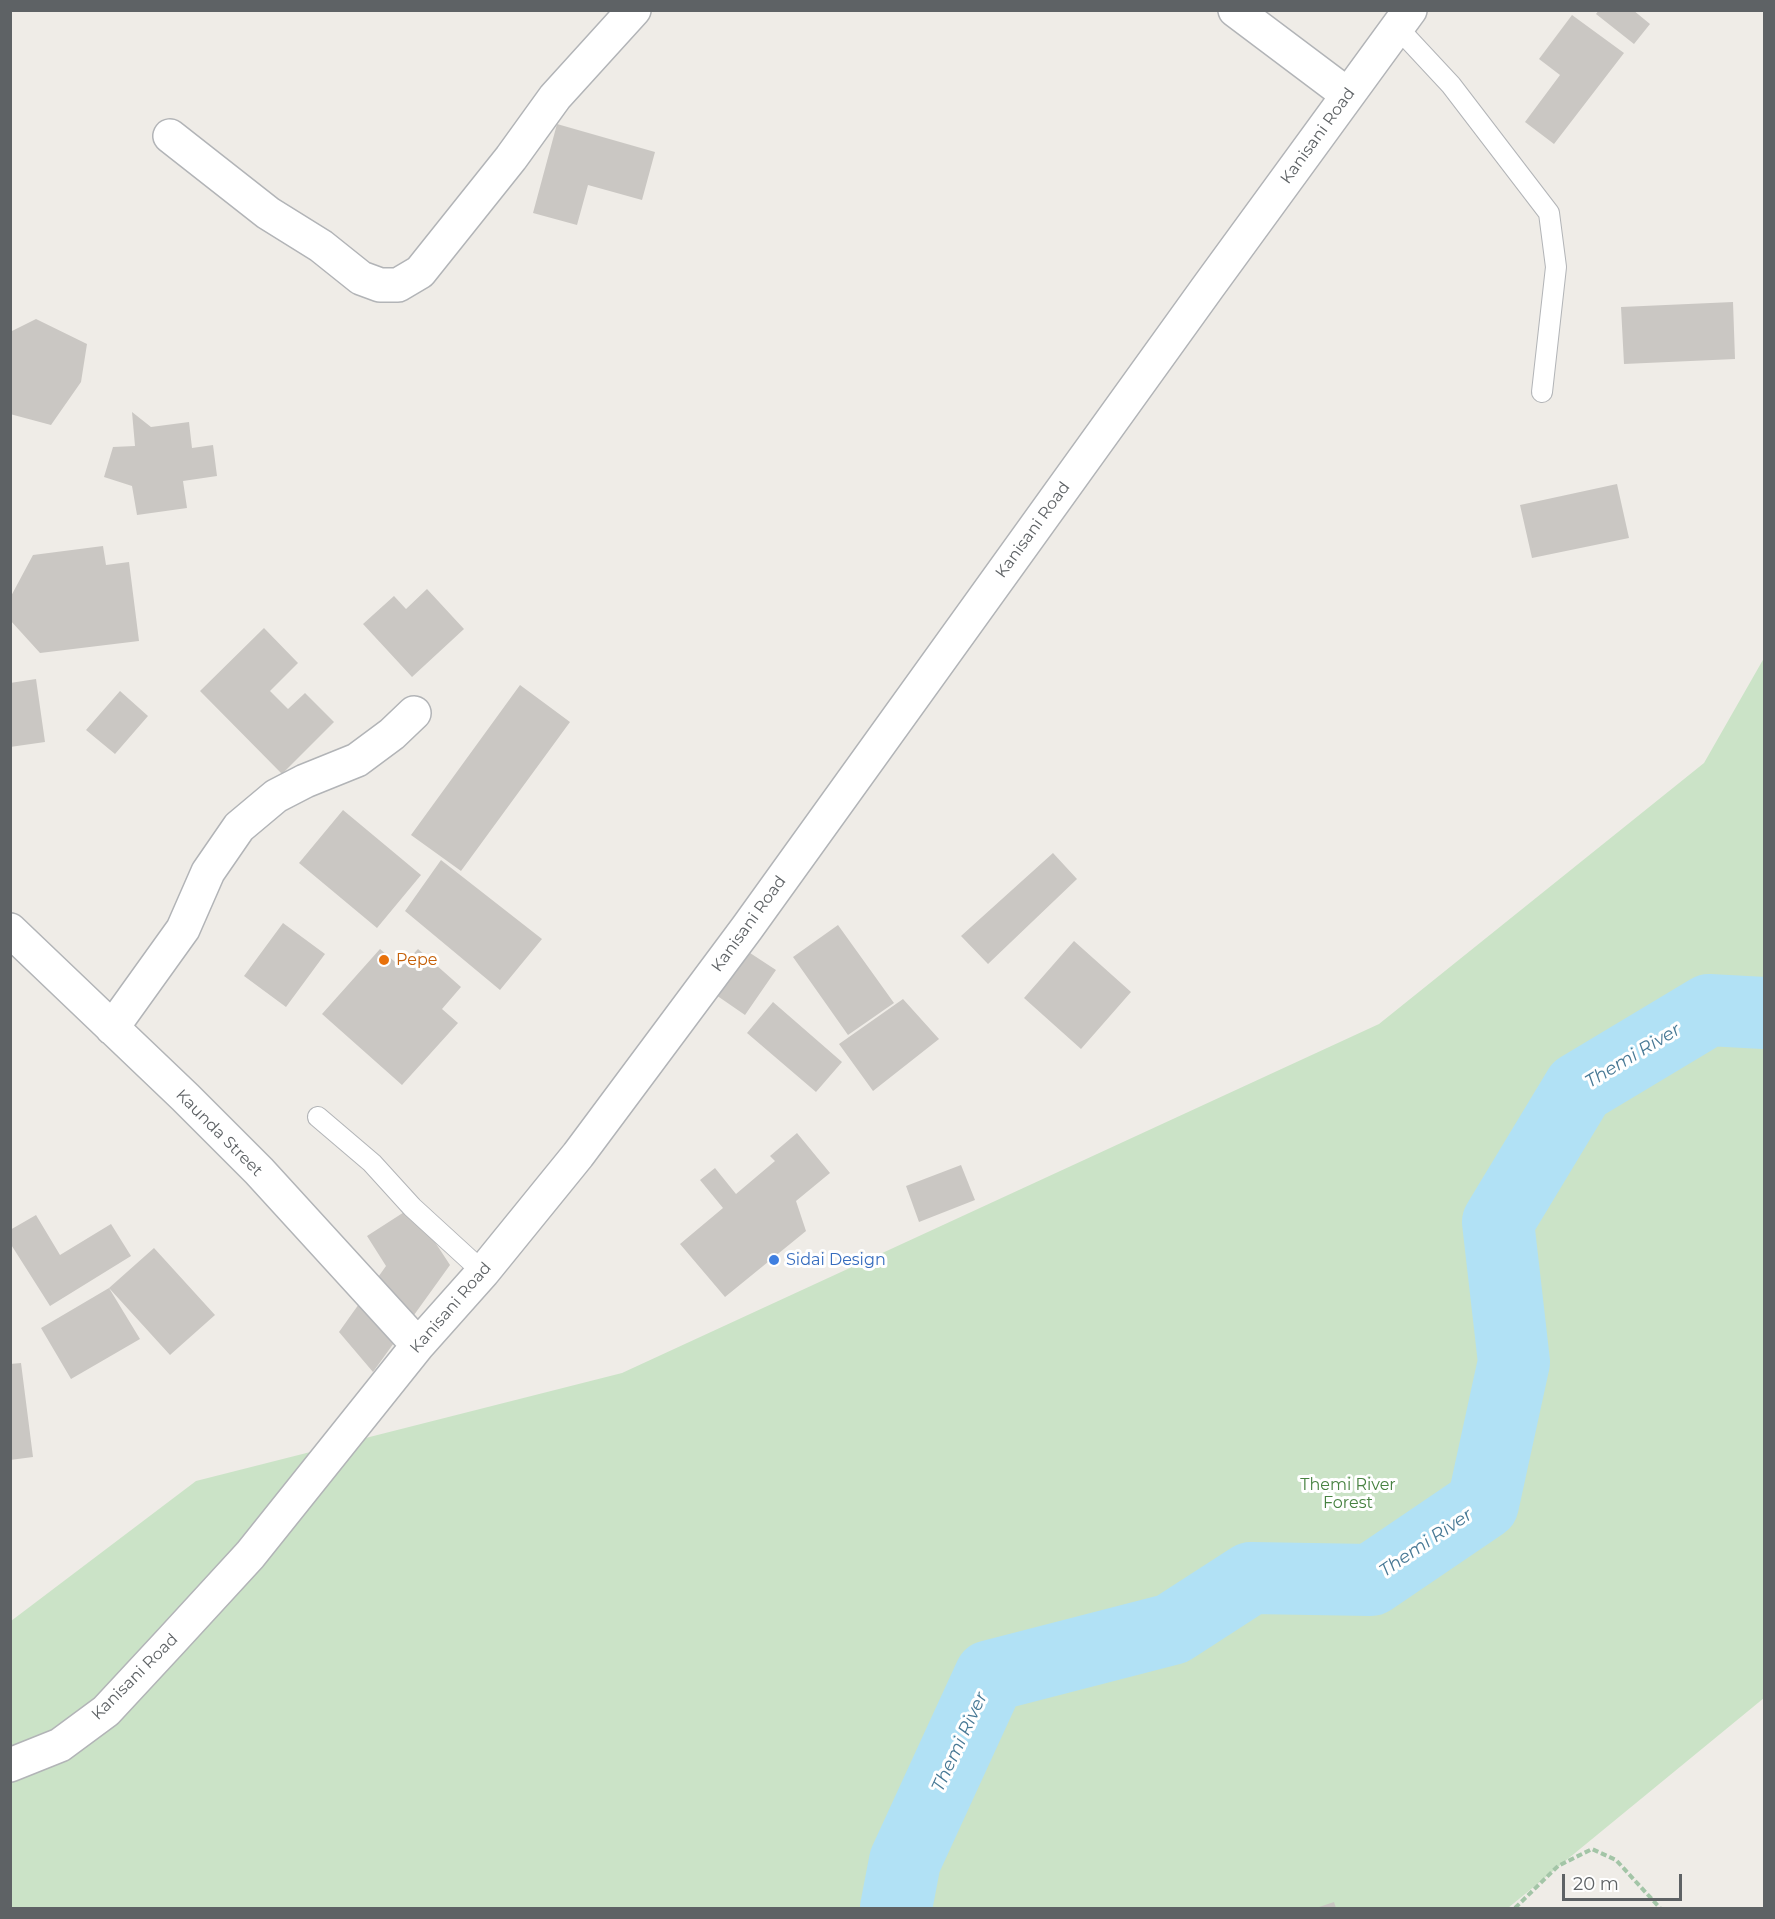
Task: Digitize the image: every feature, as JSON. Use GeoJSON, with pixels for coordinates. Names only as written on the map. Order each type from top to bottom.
{"type":"FeatureCollection","features":[{"type":"Feature","properties":{"kind":"street"},"geometry":{"type":"LineString","coordinates":[[170,136],[268,213],[321,246],[361,278],[380,285],[398,285],[420,272],[496,177],[555,97],[634,10]]}},
{"type":"Feature","properties":{"kind":"street"},"geometry":{"type":"LineString","coordinates":[[1235,10],[1348,95]]}},
{"type":"Feature","properties":{"kind":"street","name":"Kanisani Road"},"geometry":{"type":"LineString","coordinates":[[10,1765],[60,1744],[106,1711],[250,1555],[418,1345],[483,1272],[578,1155],[747,928],[1208,286],[1404,19]]}},
{"type":"Feature","properties":{"kind":"street"},"geometry":{"type":"LineString","coordinates":[[112,1028],[183,929],[208,872],[239,827],[276,796],[357,760],[392,734],[414,713]]}},
{"type":"Feature","properties":{"kind":"street","name":"Kaunda Street"},"geometry":{"type":"LineString","coordinates":[[10,930],[259,1172],[418,1345]]}},
{"type":"Feature","properties":{"kind":"lane"},"geometry":{"type":"LineString","coordinates":[[1404,19],[1451,85],[1549,213],[1556,267],[1542,392]]}},
{"type":"Feature","properties":{"kind":"lane"},"geometry":{"type":"LineString","coordinates":[[318,1117],[372,1163],[412,1207],[483,1272]]}},
{"type":"Feature","properties":{"kind":"path"},"geometry":{"type":"LineString","coordinates":[[1515,1908],[1558,1866],[1592,1849],[1616,1860],[1660,1908]]}},
{"type":"Feature","properties":{"kind":"green space","name":"Themi River Forest"},"geometry":{"type":"Polygon","coordinates":[[[1764,658],[1764,1698],[1508,1908],[11,1908],[11,1621],[196,1481],[622,1373],[1379,1024],[1704,763],[1764,658]]]}},
{"type":"Feature","properties":{"kind":"building"},"geometry":{"type":"Polygon","coordinates":[[[1599,10],[1633,10],[1650,24],[1634,44],[1596,14],[1599,10]]]}},
{"type":"Feature","properties":{"kind":"building"},"geometry":{"type":"Polygon","coordinates":[[[1572,15],[1624,53],[1554,144],[1525,122],[1560,75],[1539,59],[1572,15]]]}},
{"type":"Feature","properties":{"kind":"building"},"geometry":{"type":"Polygon","coordinates":[[[557,124],[655,152],[642,200],[588,185],[577,225],[533,213],[557,124]]]}},
{"type":"Feature","properties":{"kind":"building"},"geometry":{"type":"Polygon","coordinates":[[[1733,302],[1735,359],[1624,364],[1621,307],[1733,302]]]}},
{"type":"Feature","properties":{"kind":"building"},"geometry":{"type":"Polygon","coordinates":[[[36,319],[87,344],[81,382],[51,425],[10,414],[10,332],[36,319]]]}},
{"type":"Feature","properties":{"kind":"building"},"geometry":{"type":"Polygon","coordinates":[[[132,412],[151,427],[189,422],[192,448],[213,445],[217,476],[183,481],[187,508],[137,515],[132,486],[104,477],[113,447],[135,446],[132,412]]]}},
{"type":"Feature","properties":{"kind":"building"},"geometry":{"type":"Polygon","coordinates":[[[1617,484],[1629,538],[1532,558],[1520,505],[1617,484]]]}},
{"type":"Feature","properties":{"kind":"building"},"geometry":{"type":"Polygon","coordinates":[[[103,546],[106,565],[129,562],[139,641],[40,653],[10,620],[10,598],[33,555],[103,546]]]}},
{"type":"Feature","properties":{"kind":"building"},"geometry":{"type":"Polygon","coordinates":[[[427,589],[464,629],[412,677],[363,624],[394,596],[406,609],[427,589]]]}},
{"type":"Feature","properties":{"kind":"building"},"geometry":{"type":"Polygon","coordinates":[[[264,628],[298,663],[270,691],[288,709],[305,693],[334,722],[282,774],[200,691],[264,628]]]}},
{"type":"Feature","properties":{"kind":"building"},"geometry":{"type":"Polygon","coordinates":[[[36,679],[45,742],[10,747],[10,683],[36,679]]]}},
{"type":"Feature","properties":{"kind":"building"},"geometry":{"type":"Polygon","coordinates":[[[520,685],[570,722],[461,871],[411,835],[520,685]]]}},
{"type":"Feature","properties":{"kind":"building"},"geometry":{"type":"Polygon","coordinates":[[[120,691],[148,716],[115,754],[86,730],[120,691]]]}},
{"type":"Feature","properties":{"kind":"building"},"geometry":{"type":"Polygon","coordinates":[[[343,810],[421,875],[377,928],[299,863],[343,810]]]}},
{"type":"Feature","properties":{"kind":"building"},"geometry":{"type":"Polygon","coordinates":[[[1053,853],[1077,879],[988,964],[961,936],[1053,853]]]}},
{"type":"Feature","properties":{"kind":"building"},"geometry":{"type":"Polygon","coordinates":[[[441,860],[542,939],[500,990],[405,911],[441,860]]]}},
{"type":"Feature","properties":{"kind":"building"},"geometry":{"type":"Polygon","coordinates":[[[283,923],[325,954],[286,1007],[244,976],[283,923]]]}},
{"type":"Feature","properties":{"kind":"building"},"geometry":{"type":"Polygon","coordinates":[[[838,925],[894,1003],[848,1035],[793,957],[838,925]]]}},
{"type":"Feature","properties":{"kind":"building"},"geometry":{"type":"Polygon","coordinates":[[[1074,941],[1131,992],[1081,1049],[1024,998],[1074,941]]]}},
{"type":"Feature","properties":{"kind":"building"},"geometry":{"type":"Polygon","coordinates":[[[380,949],[401,967],[418,949],[461,987],[442,1009],[458,1023],[402,1085],[322,1014],[380,949]]]}},
{"type":"Feature","properties":{"kind":"building"},"geometry":{"type":"Polygon","coordinates":[[[747,951],[776,970],[745,1015],[716,995],[747,951]]]}},
{"type":"Feature","properties":{"kind":"building"},"geometry":{"type":"Polygon","coordinates":[[[903,999],[939,1039],[873,1091],[839,1044],[903,999]]]}},
{"type":"Feature","properties":{"kind":"building"},"geometry":{"type":"Polygon","coordinates":[[[773,1002],[842,1062],[816,1092],[747,1033],[773,1002]]]}},
{"type":"Feature","properties":{"kind":"building"},"geometry":{"type":"Polygon","coordinates":[[[797,1133],[830,1173],[796,1201],[806,1231],[725,1297],[680,1244],[723,1208],[700,1180],[715,1168],[736,1194],[775,1161],[770,1156],[797,1133]]]}},
{"type":"Feature","properties":{"kind":"building"},"geometry":{"type":"Polygon","coordinates":[[[961,1165],[975,1200],[919,1222],[906,1186],[961,1165]]]}},
{"type":"Feature","properties":{"kind":"building"},"geometry":{"type":"Polygon","coordinates":[[[412,1207],[450,1265],[373,1372],[339,1332],[386,1266],[367,1236],[412,1207]]]}},
{"type":"Feature","properties":{"kind":"building"},"geometry":{"type":"Polygon","coordinates":[[[36,1215],[60,1255],[111,1224],[131,1256],[50,1306],[10,1243],[10,1230],[36,1215]]]}},
{"type":"Feature","properties":{"kind":"building"},"geometry":{"type":"Polygon","coordinates":[[[154,1248],[215,1315],[170,1355],[109,1288],[154,1248]]]}},
{"type":"Feature","properties":{"kind":"building"},"geometry":{"type":"Polygon","coordinates":[[[109,1288],[140,1339],[71,1379],[41,1328],[109,1288]]]}},
{"type":"Feature","properties":{"kind":"building"},"geometry":{"type":"Polygon","coordinates":[[[21,1363],[33,1457],[10,1460],[10,1364],[21,1363]]]}},
{"type":"Feature","properties":{"kind":"building"},"geometry":{"type":"Polygon","coordinates":[[[1334,1902],[1336,1908],[1316,1908],[1334,1902]]]}},
{"type":"Feature","properties":{"kind":"waterway","name":"Themi River"},"geometry":{"type":"LineString","coordinates":[[896,1908],[905,1861],[990,1676],[1172,1629],[1251,1578],[1371,1580],[1483,1504],[1514,1362],[1498,1222],[1579,1088],[1709,1010],[1764,1013]]}},
{"type":"Feature","properties":{"kind":"place","name":"Pepe"},"geometry":{"type":"Point","coordinates":[384,960]}},
{"type":"Feature","properties":{"kind":"place","name":"Sidai Design"},"geometry":{"type":"Point","coordinates":[774,1260]}}]}
